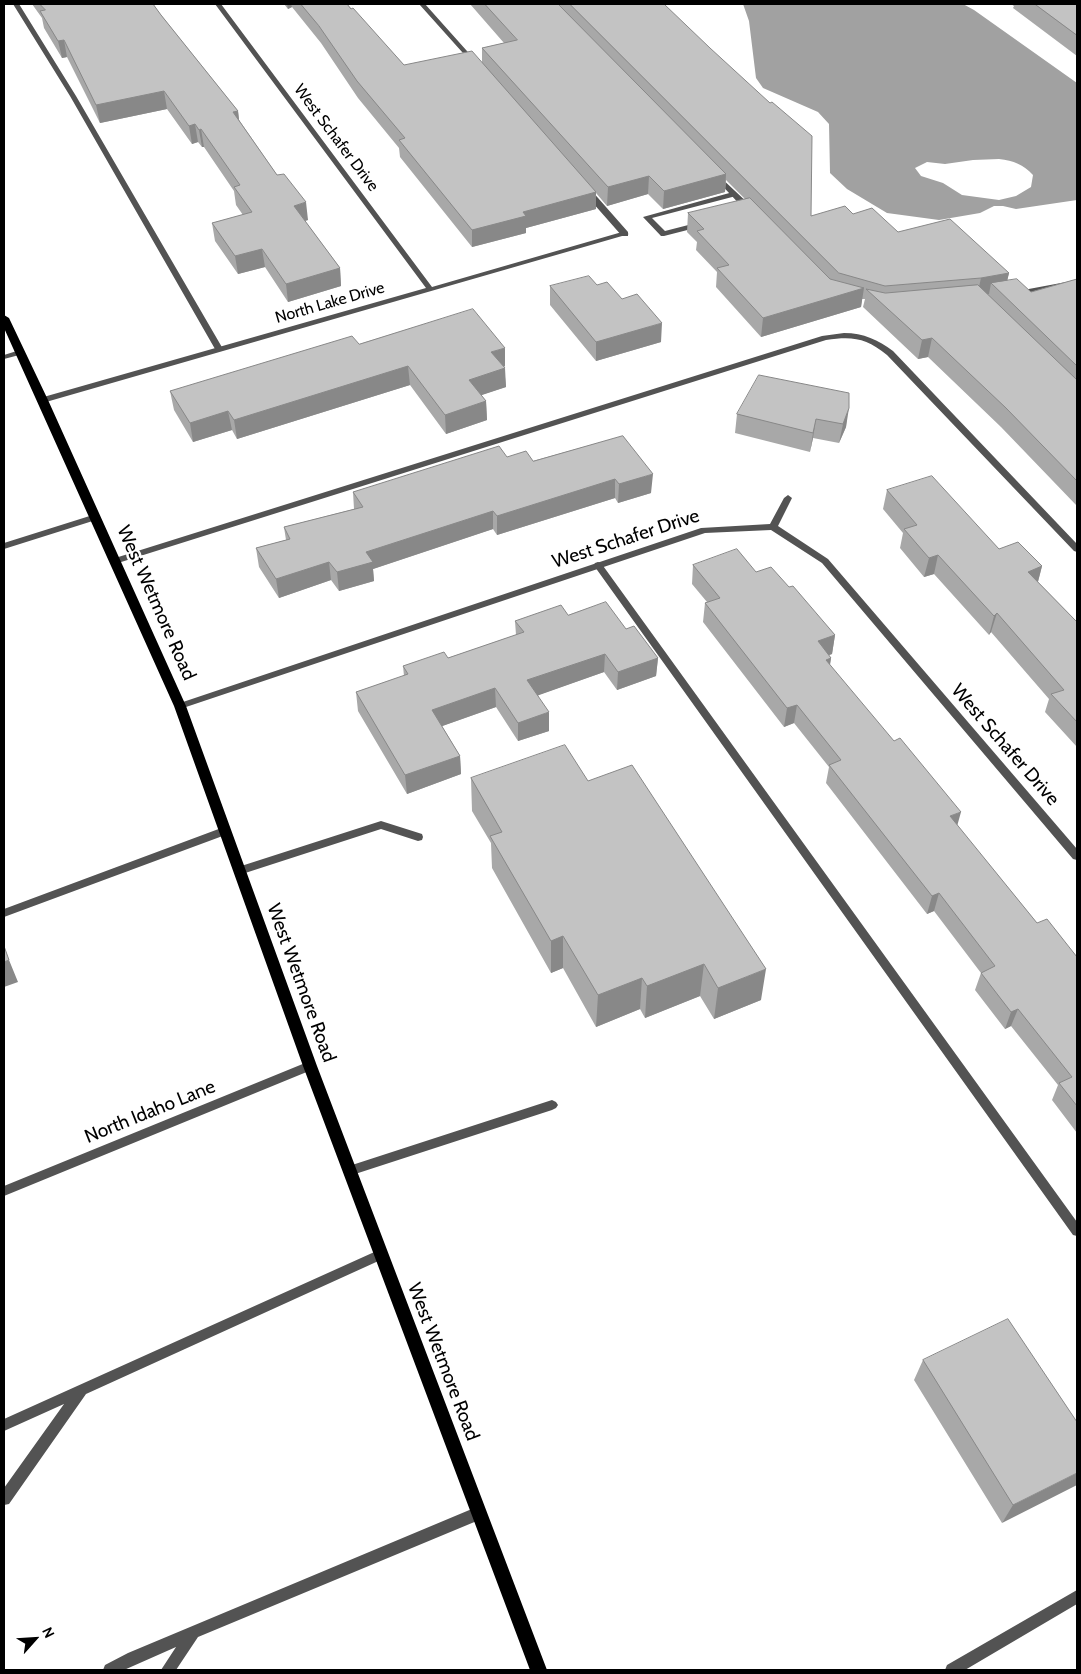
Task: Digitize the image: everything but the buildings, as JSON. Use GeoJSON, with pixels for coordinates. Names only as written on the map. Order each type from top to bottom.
{"type":"FeatureCollection","features":[{"type":"Feature","properties":{"kind":"main road","name":"West Wetmore Road"},"geometry":{"type":"LineString","coordinates":[[4,318],[43,400],[180,706],[224,832],[349,1171],[539,1670]]}},
{"type":"Feature","properties":{"kind":"street"},"geometry":{"type":"LineString","coordinates":[[16,4],[72,96],[219,350]]}},
{"type":"Feature","properties":{"kind":"street","name":"West Schafer Drive"},"geometry":{"type":"LineString","coordinates":[[218,4],[430,289]]}},
{"type":"Feature","properties":{"kind":"street"},"geometry":{"type":"LineString","coordinates":[[422,4],[481,71]]}},
{"type":"Feature","properties":{"kind":"street"},"geometry":{"type":"LineString","coordinates":[[712,173],[757,218]]}},
{"type":"Feature","properties":{"kind":"street","name":"North Lake Drive"},"geometry":{"type":"LineString","coordinates":[[43,400],[625,234],[586,189]]}},
{"type":"Feature","properties":{"kind":"street"},"geometry":{"type":"LineString","coordinates":[[712,221],[664,234],[646,217],[733,194]]}},
{"type":"Feature","properties":{"kind":"street"},"geometry":{"type":"LineString","coordinates":[[740,213],[750,211]]}},
{"type":"Feature","properties":{"kind":"street"},"geometry":{"type":"LineString","coordinates":[[1013,294],[1077,282]]}},
{"type":"Feature","properties":{"kind":"street"},"geometry":{"type":"LineString","coordinates":[[115,561],[825,338],[847,334],[862,336],[877,343],[890,353],[1077,550]]}},
{"type":"Feature","properties":{"kind":"street"},"geometry":{"type":"LineString","coordinates":[[4,357],[20,352]]}},
{"type":"Feature","properties":{"kind":"street"},"geometry":{"type":"LineString","coordinates":[[773,527],[788,498]]}},
{"type":"Feature","properties":{"kind":"street"},"geometry":{"type":"LineString","coordinates":[[4,546],[96,517]]}},
{"type":"Feature","properties":{"kind":"street","name":"West Schafer Drive"},"geometry":{"type":"LineString","coordinates":[[180,706],[704,530],[773,527],[825,561],[1077,856]]}},
{"type":"Feature","properties":{"kind":"street"},"geometry":{"type":"LineString","coordinates":[[598,565],[1077,1231]]}},
{"type":"Feature","properties":{"kind":"street"},"geometry":{"type":"LineString","coordinates":[[239,871],[381,824],[418,837]]}},
{"type":"Feature","properties":{"kind":"street"},"geometry":{"type":"LineString","coordinates":[[4,912],[224,832]]}},
{"type":"Feature","properties":{"kind":"street","name":"North Idaho Lane"},"geometry":{"type":"LineString","coordinates":[[4,1191],[310,1066]]}},
{"type":"Feature","properties":{"kind":"street"},"geometry":{"type":"LineString","coordinates":[[349,1171],[552,1105]]}},
{"type":"Feature","properties":{"kind":"street"},"geometry":{"type":"LineString","coordinates":[[4,1425],[381,1254]]}},
{"type":"Feature","properties":{"kind":"street"},"geometry":{"type":"LineString","coordinates":[[4,1499],[81,1390]]}},
{"type":"Feature","properties":{"kind":"street"},"geometry":{"type":"LineString","coordinates":[[110,1670],[133,1658],[479,1513]]}},
{"type":"Feature","properties":{"kind":"street"},"geometry":{"type":"LineString","coordinates":[[952,1670],[1077,1597]]}},
{"type":"Feature","properties":{"kind":"street"},"geometry":{"type":"LineString","coordinates":[[168,1670],[193,1633]]}},
{"type":"Feature","properties":{"kind":"shaded area"},"geometry":{"type":"Polygon","coordinates":[[[743,4],[963,4],[974,10],[1077,83],[1077,200],[1016,209],[994,206],[980,213],[939,220],[887,213],[847,189],[830,173],[829,124],[818,112],[763,88],[756,78],[749,21],[743,4]],[[999,159],[945,164],[927,162],[915,168],[921,176],[943,183],[962,195],[999,200],[1016,196],[1031,187],[1033,175],[1029,171],[1014,162],[999,159]]]}}]}
